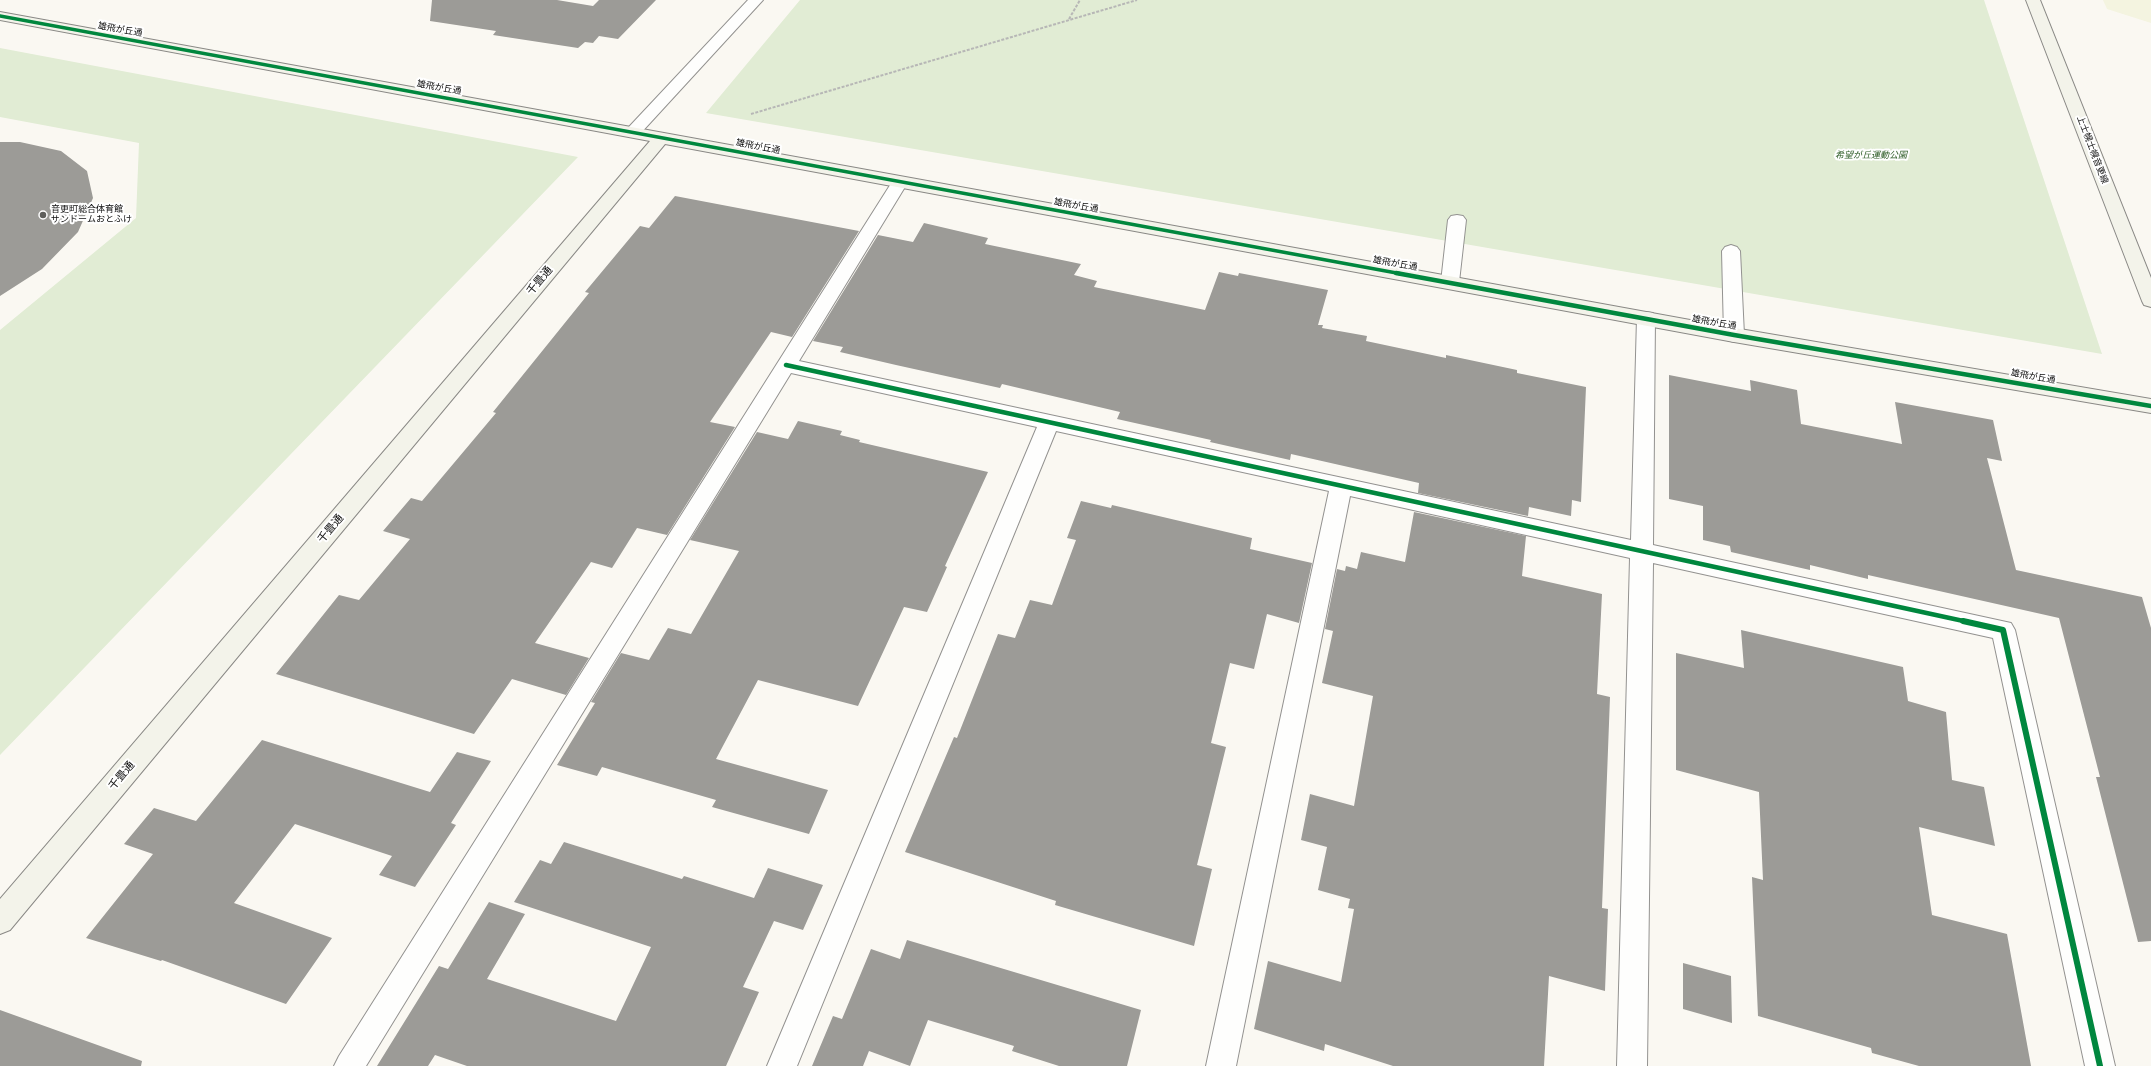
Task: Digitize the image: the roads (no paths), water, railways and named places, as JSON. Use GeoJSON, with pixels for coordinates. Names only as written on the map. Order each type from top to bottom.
{"type":"FeatureCollection","features":[{"type":"Feature","properties":{"kind":"street"},"geometry":{"type":"LineString","coordinates":[[633,132],[756,0]]}},
{"type":"Feature","properties":{"kind":"street","name":"上士幌士幌音更線"},"geometry":{"type":"LineString","coordinates":[[2032,0],[2151,301]]}},
{"type":"Feature","properties":{"kind":"street","name":"雄飛が丘通"},"geometry":{"type":"LineString","coordinates":[[0,16],[1734,335],[2151,406]]}},
{"type":"Feature","properties":{"kind":"street","name":"千畳通"},"geometry":{"type":"LineString","coordinates":[[0,920],[662,138]]}},
{"type":"Feature","properties":{"kind":"street"},"geometry":{"type":"LineString","coordinates":[[349,1066],[900,182]]}},
{"type":"Feature","properties":{"kind":"street"},"geometry":{"type":"LineString","coordinates":[[1450,282],[1457,220]]}},
{"type":"Feature","properties":{"kind":"street"},"geometry":{"type":"LineString","coordinates":[[1731,251],[1734,335]]}},
{"type":"Feature","properties":{"kind":"street"},"geometry":{"type":"LineString","coordinates":[[1632,1066],[1646,318]]}},
{"type":"Feature","properties":{"kind":"street"},"geometry":{"type":"LineString","coordinates":[[786,365],[2003,630],[2100,1066]]}},
{"type":"Feature","properties":{"kind":"street"},"geometry":{"type":"LineString","coordinates":[[782,1066],[1049,423]]}},
{"type":"Feature","properties":{"kind":"street"},"geometry":{"type":"LineString","coordinates":[[1221,1066],[1341,486]]}},
{"type":"Feature","properties":{"kind":"place","name":"音更町総合体育館 サンドームおとふけ"},"geometry":{"type":"Point","coordinates":[43,215]}},
{"type":"Feature","properties":{"kind":"park label","name":"希望が丘運動公園"},"geometry":{"type":"Point","coordinates":[1871,156]}}]}
